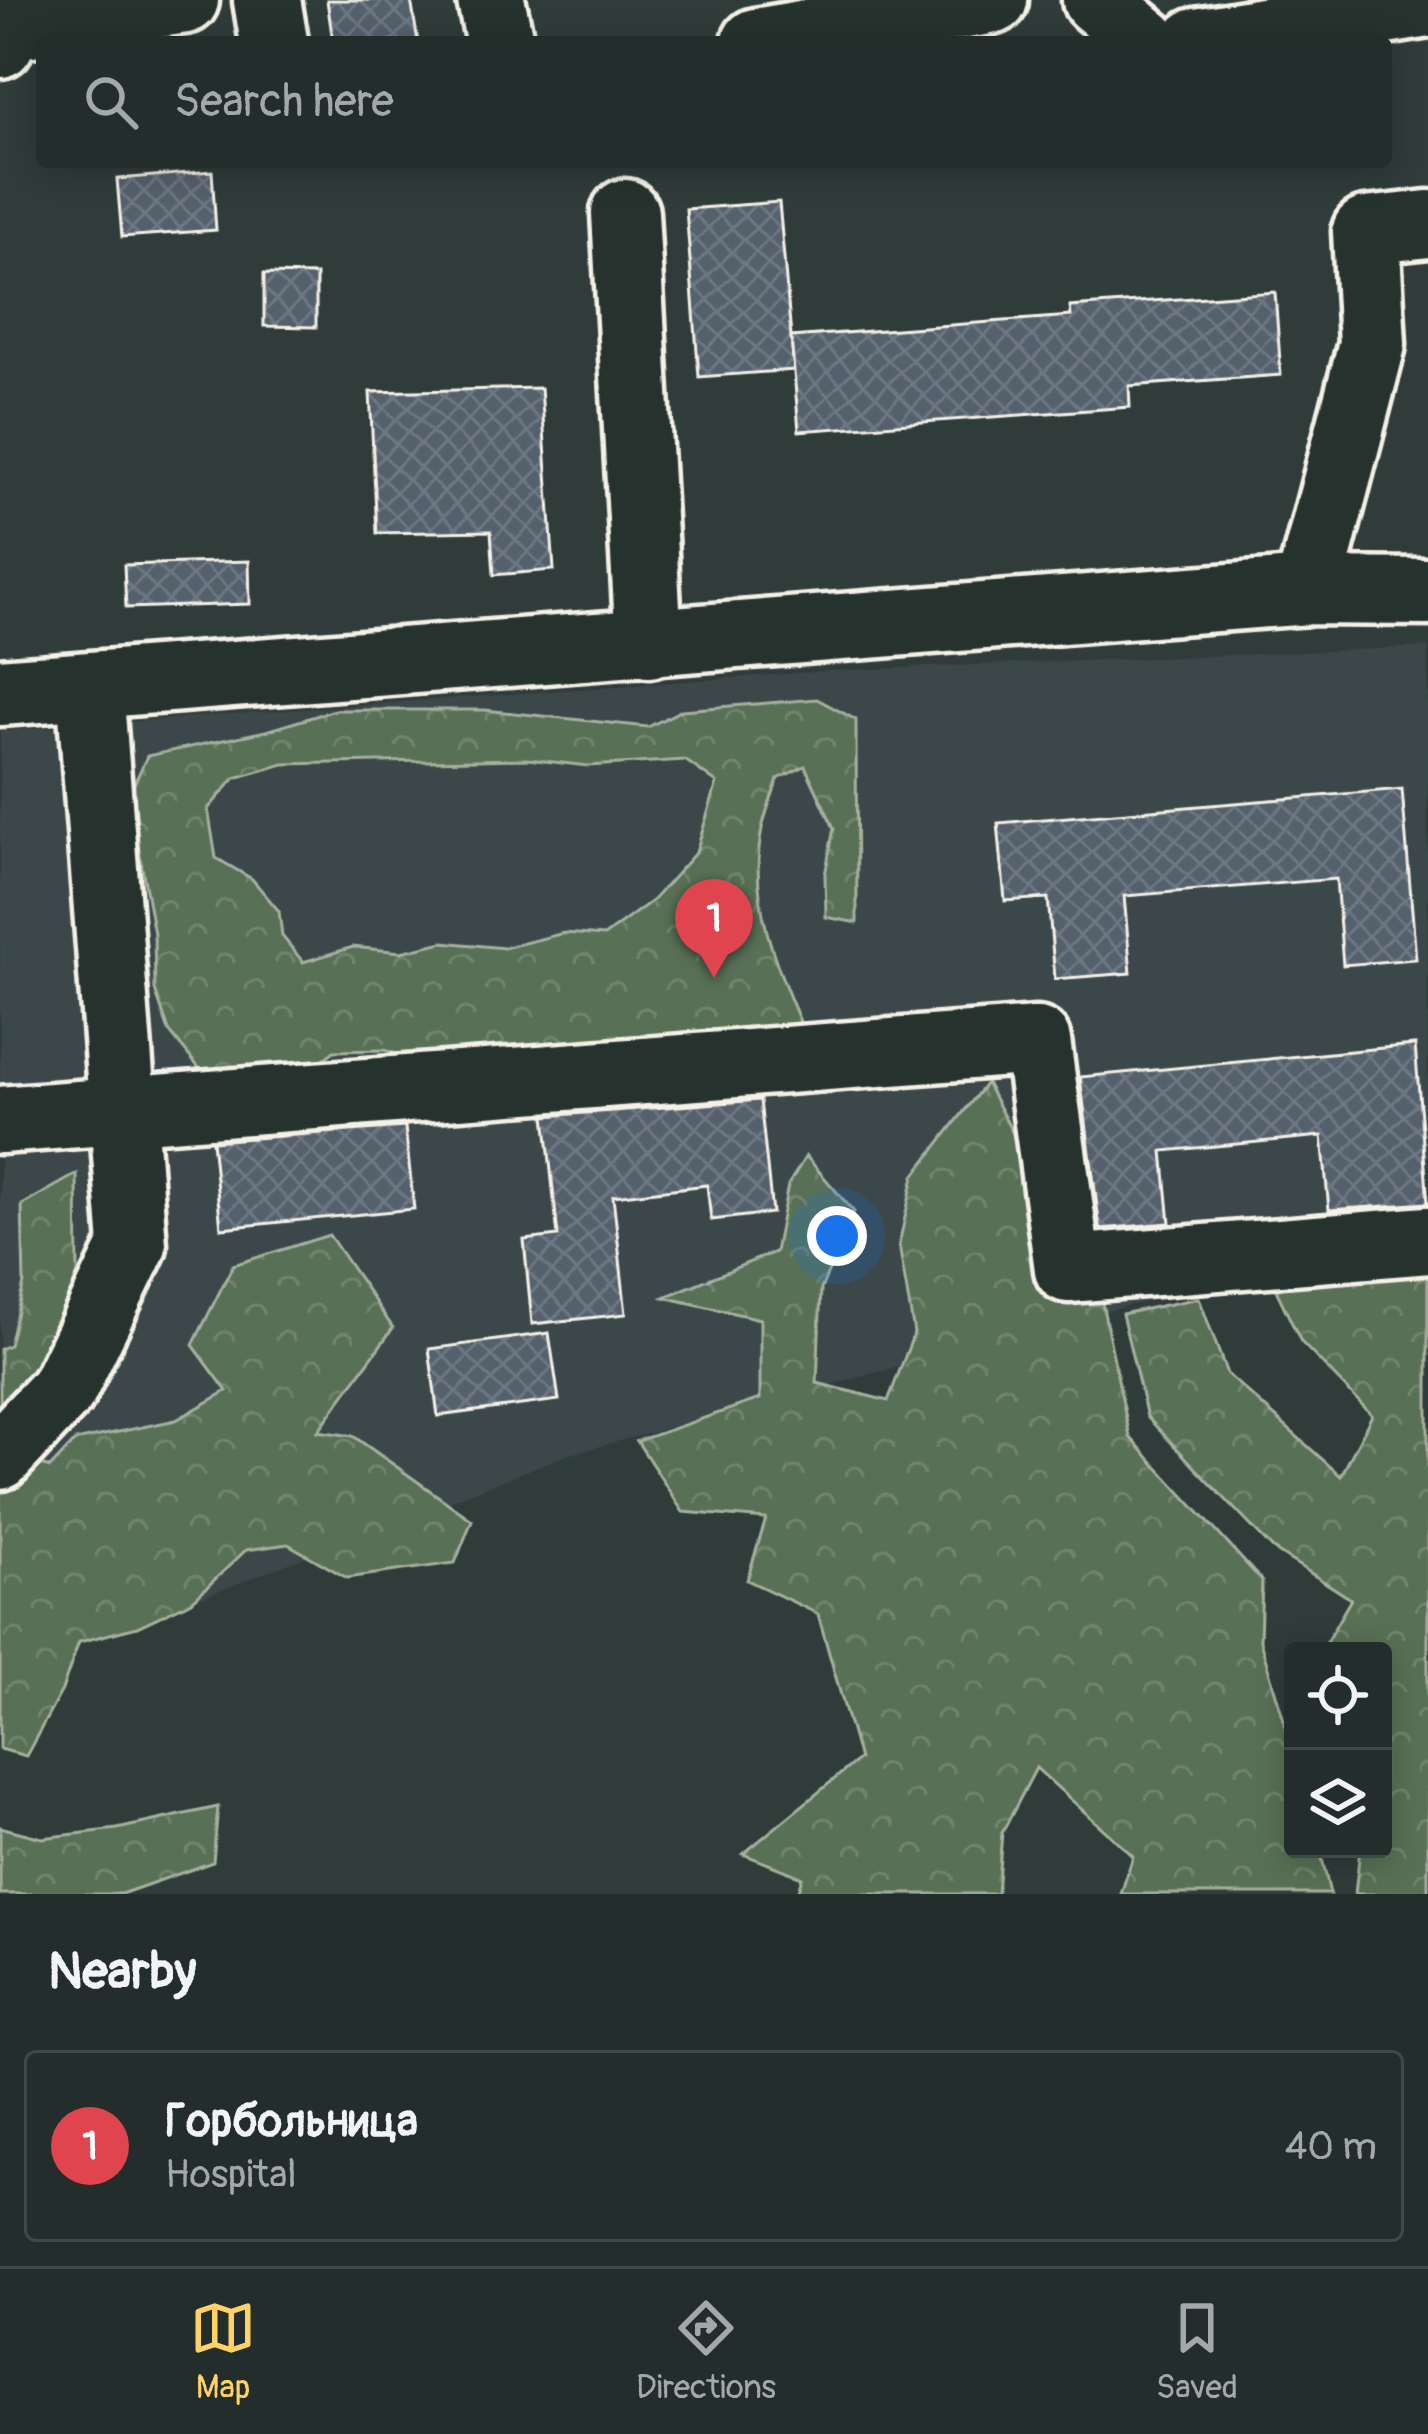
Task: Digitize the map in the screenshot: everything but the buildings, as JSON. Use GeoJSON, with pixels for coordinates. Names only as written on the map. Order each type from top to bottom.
{"type":"FeatureCollection","features":[{"type":"Feature","properties":{"kind":"street"},"geometry":{"type":"LineString","coordinates":[[0,44],[10,26],[185,0]]}},
{"type":"Feature","properties":{"kind":"street"},"geometry":{"type":"LineString","coordinates":[[267,0],[273,36]]}},
{"type":"Feature","properties":{"kind":"street"},"geometry":{"type":"LineString","coordinates":[[491,0],[499,36]]}},
{"type":"Feature","properties":{"kind":"street"},"geometry":{"type":"LineString","coordinates":[[790,36],[994,0]]}},
{"type":"Feature","properties":{"kind":"street"},"geometry":{"type":"LineString","coordinates":[[1096,0],[1139,36]]}},
{"type":"Feature","properties":{"kind":"street"},"geometry":{"type":"LineString","coordinates":[[1233,36],[1428,4]]}},
{"type":"Feature","properties":{"kind":"street"},"geometry":{"type":"LineString","coordinates":[[625,212],[649,644]]}},
{"type":"Feature","properties":{"kind":"street"},"geometry":{"type":"LineString","coordinates":[[1307,591],[1372,344],[1366,231],[1428,224]]}},
{"type":"Feature","properties":{"kind":"street"},"geometry":{"type":"LineString","coordinates":[[0,692],[1307,591],[1428,592]]}},
{"type":"Feature","properties":{"kind":"street"},"geometry":{"type":"LineString","coordinates":[[0,1456],[64,1388],[133,1245],[90,688]]}},
{"type":"Feature","properties":{"kind":"street"},"geometry":{"type":"LineString","coordinates":[[0,1120],[1037,1041],[1068,1269],[1428,1240]]}},
{"type":"Feature","properties":{"kind":"shaded area"},"geometry":{"type":"Polygon","coordinates":[[[1428,647],[1428,1226],[567,1455],[0,1676],[0,731],[825,671],[1428,647]]]}},
{"type":"Feature","properties":{"kind":"green space"},"geometry":{"type":"Polygon","coordinates":[[[817,699],[856,720],[857,923],[826,917],[825,875],[834,828],[805,766],[778,779],[761,834],[759,884],[767,933],[802,1026],[463,1074],[384,1050],[334,1051],[294,1083],[203,1073],[169,1031],[155,990],[154,934],[129,795],[147,756],[266,731],[335,710],[485,710],[648,727],[682,710],[817,699]],[[527,759],[284,764],[235,778],[208,809],[216,858],[252,879],[279,911],[282,936],[303,962],[353,947],[401,952],[443,942],[504,948],[564,933],[604,936],[653,900],[696,852],[717,783],[685,760],[588,766],[527,759]]]}},
{"type":"Feature","properties":{"kind":"green space"},"geometry":{"type":"Polygon","coordinates":[[[986,1083],[1101,1298],[1130,1437],[1262,1581],[1260,1641],[1284,1720],[1284,1858],[1322,1858],[1330,1894],[1121,1894],[1133,1856],[1036,1768],[1002,1833],[997,1894],[797,1894],[802,1877],[743,1854],[859,1759],[818,1614],[747,1580],[766,1519],[683,1512],[637,1441],[760,1399],[760,1319],[664,1297],[775,1252],[788,1185],[806,1156],[854,1212],[821,1289],[817,1383],[888,1401],[914,1333],[899,1245],[914,1176],[986,1083]]]}},
{"type":"Feature","properties":{"kind":"green space"},"geometry":{"type":"Polygon","coordinates":[[[77,1174],[78,1273],[35,1396],[0,1428],[0,1349],[9,1345],[24,1283],[22,1205],[77,1174]]]}},
{"type":"Feature","properties":{"kind":"green space"},"geometry":{"type":"Polygon","coordinates":[[[329,1235],[393,1328],[318,1431],[353,1436],[472,1520],[455,1563],[347,1578],[288,1544],[246,1550],[192,1601],[137,1627],[79,1642],[62,1690],[26,1756],[0,1749],[0,1452],[50,1468],[75,1441],[176,1420],[227,1391],[193,1345],[233,1265],[329,1235]]]}},
{"type":"Feature","properties":{"kind":"green space"},"geometry":{"type":"Polygon","coordinates":[[[1428,1244],[1428,1894],[1355,1894],[1359,1858],[1392,1858],[1392,1642],[1326,1642],[1351,1599],[1273,1549],[1147,1417],[1122,1314],[1199,1298],[1227,1374],[1341,1476],[1372,1415],[1301,1342],[1276,1290],[1428,1244]]]}},
{"type":"Feature","properties":{"kind":"green space"},"geometry":{"type":"Polygon","coordinates":[[[218,1807],[213,1862],[121,1894],[0,1894],[0,1827],[42,1838],[117,1829],[218,1807]]]}},
{"type":"Feature","properties":{"kind":"place","name":"Горбольница"},"geometry":{"type":"Point","coordinates":[714,978]}}]}
